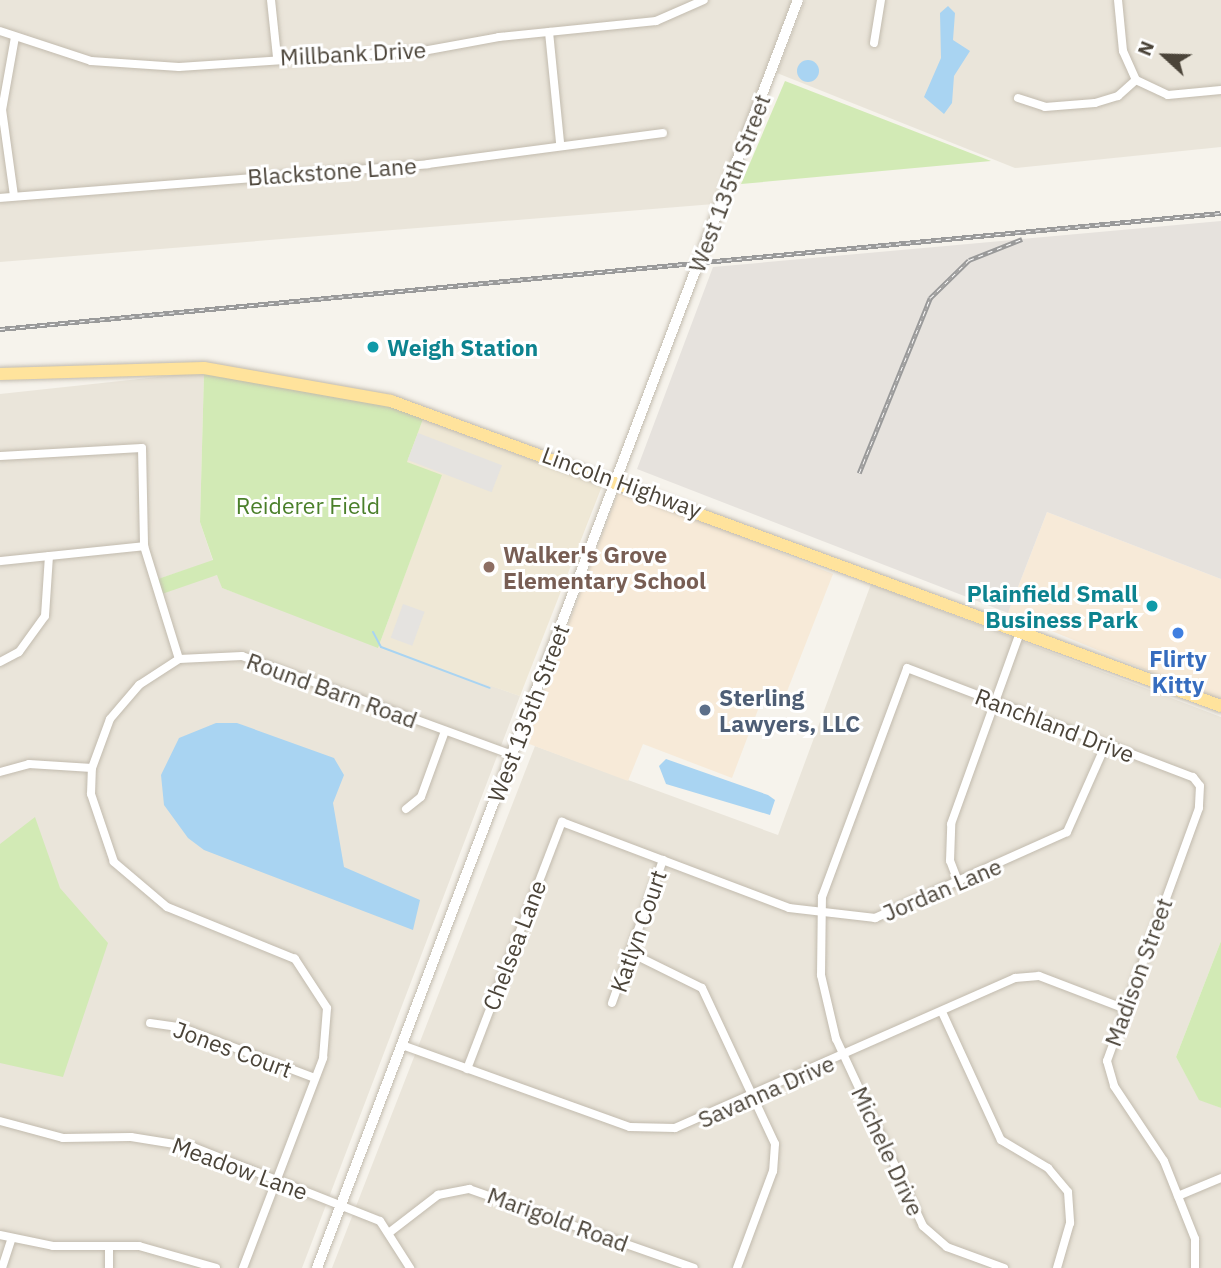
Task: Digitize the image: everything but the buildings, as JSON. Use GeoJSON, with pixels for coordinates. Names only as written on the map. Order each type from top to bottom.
{"type":"FeatureCollection","features":[{"type":"Feature","properties":{"kind":"main road","name":"Lincoln Highway"},"geometry":{"type":"LineString","coordinates":[[0,374],[140,366],[282,377],[412,407],[617,479],[1221,706]]}},
{"type":"Feature","properties":{"kind":"street"},"geometry":{"type":"LineString","coordinates":[[271,0],[277,57]]}},
{"type":"Feature","properties":{"kind":"street","name":"Millbank Drive"},"geometry":{"type":"LineString","coordinates":[[0,31],[124,67],[277,57],[407,53],[549,32],[656,21],[704,0]]}},
{"type":"Feature","properties":{"kind":"street","name":"West 135th Street"},"geometry":{"type":"LineString","coordinates":[[317,1268],[798,0]]}},
{"type":"Feature","properties":{"kind":"street"},"geometry":{"type":"LineString","coordinates":[[874,43],[881,0]]}},
{"type":"Feature","properties":{"kind":"street"},"geometry":{"type":"LineString","coordinates":[[1118,0],[1123,51],[1136,80],[1168,95],[1221,90]]}},
{"type":"Feature","properties":{"kind":"street"},"geometry":{"type":"LineString","coordinates":[[549,32],[560,143]]}},
{"type":"Feature","properties":{"kind":"street"},"geometry":{"type":"LineString","coordinates":[[14,196],[2,110],[15,37]]}},
{"type":"Feature","properties":{"kind":"street"},"geometry":{"type":"LineString","coordinates":[[1018,99],[1045,107],[1095,103],[1118,96],[1136,80]]}},
{"type":"Feature","properties":{"kind":"street","name":"Blackstone Lane"},"geometry":{"type":"LineString","coordinates":[[0,198],[358,171],[560,143],[663,133]]}},
{"type":"Feature","properties":{"kind":"street"},"geometry":{"type":"LineString","coordinates":[[0,456],[142,448],[144,546],[179,659],[124,700],[100,739],[92,768],[93,815],[129,881],[167,907],[295,959],[320,988],[329,1026],[315,1078],[243,1268]]}},
{"type":"Feature","properties":{"kind":"street"},"geometry":{"type":"LineString","coordinates":[[0,561],[144,546]]}},
{"type":"Feature","properties":{"kind":"street"},"geometry":{"type":"LineString","coordinates":[[0,662],[19,652],[45,616],[49,556]]}},
{"type":"Feature","properties":{"kind":"street"},"geometry":{"type":"LineString","coordinates":[[959,884],[950,861],[951,824],[1020,632]]}},
{"type":"Feature","properties":{"kind":"street","name":"Round Barn Road"},"geometry":{"type":"LineString","coordinates":[[179,659],[219,655],[263,662],[512,755]]}},
{"type":"Feature","properties":{"kind":"street","name":"Ranchland Drive"},"geometry":{"type":"LineString","coordinates":[[907,668],[1193,777],[1200,786]]}},
{"type":"Feature","properties":{"kind":"street","name":"Michele Drive"},"geometry":{"type":"LineString","coordinates":[[907,668],[818,914],[821,975],[844,1057],[923,1226],[947,1247],[1004,1268]]}},
{"type":"Feature","properties":{"kind":"street"},"geometry":{"type":"LineString","coordinates":[[405,809],[421,797],[445,731]]}},
{"type":"Feature","properties":{"kind":"street","name":"Jordan Lane"},"geometry":{"type":"LineString","coordinates":[[562,822],[818,914],[875,918],[959,884],[1067,832],[1107,744]]}},
{"type":"Feature","properties":{"kind":"street"},"geometry":{"type":"LineString","coordinates":[[0,772],[29,764],[92,768]]}},
{"type":"Feature","properties":{"kind":"street","name":"Madison Street"},"geometry":{"type":"LineString","coordinates":[[1195,1268],[1195,1239],[1178,1196],[1152,1140],[1109,1077],[1109,1046],[1199,808],[1200,786]]}},
{"type":"Feature","properties":{"kind":"street","name":"Chelsea Lane"},"geometry":{"type":"LineString","coordinates":[[467,1069],[562,822]]}},
{"type":"Feature","properties":{"kind":"street","name":"Katlyn Court"},"geometry":{"type":"LineString","coordinates":[[612,1003],[663,860]]}},
{"type":"Feature","properties":{"kind":"street"},"geometry":{"type":"LineString","coordinates":[[629,952],[702,988],[753,1098],[776,1156],[737,1268]]}},
{"type":"Feature","properties":{"kind":"street","name":"Savanna Drive"},"geometry":{"type":"LineString","coordinates":[[402,1045],[652,1129],[704,1121],[1027,976],[1123,1008]]}},
{"type":"Feature","properties":{"kind":"street"},"geometry":{"type":"LineString","coordinates":[[942,1012],[1001,1140],[1048,1168],[1068,1192],[1070,1223],[1057,1268]]}},
{"type":"Feature","properties":{"kind":"street","name":"Jones Court"},"geometry":{"type":"LineString","coordinates":[[150,1023],[180,1027],[315,1078]]}},
{"type":"Feature","properties":{"kind":"street","name":"Meadow Lane"},"geometry":{"type":"LineString","coordinates":[[0,1121],[63,1138],[160,1139],[341,1204],[390,1231]]}},
{"type":"Feature","properties":{"kind":"street"},"geometry":{"type":"LineString","coordinates":[[1178,1196],[1221,1178]]}},
{"type":"Feature","properties":{"kind":"street","name":"Marigold Road"},"geometry":{"type":"LineString","coordinates":[[390,1231],[438,1195],[469,1189],[694,1268]]}},
{"type":"Feature","properties":{"kind":"street"},"geometry":{"type":"LineString","coordinates":[[390,1231],[410,1268]]}},
{"type":"Feature","properties":{"kind":"street"},"geometry":{"type":"LineString","coordinates":[[0,1235],[11,1240],[164,1250],[216,1268]]}},
{"type":"Feature","properties":{"kind":"street"},"geometry":{"type":"LineString","coordinates":[[2,1268],[11,1240]]}},
{"type":"Feature","properties":{"kind":"street"},"geometry":{"type":"LineString","coordinates":[[109,1246],[109,1268]]}},
{"type":"Feature","properties":{"kind":"shaded area"},"geometry":{"type":"Polygon","coordinates":[[[0,0],[792,0],[714,204],[0,262],[0,0]]]}},
{"type":"Feature","properties":{"kind":"shaded area"},"geometry":{"type":"Polygon","coordinates":[[[805,0],[1221,0],[1221,147],[1015,168],[777,73],[805,0]]]}},
{"type":"Feature","properties":{"kind":"shaded area"},"geometry":{"type":"Polygon","coordinates":[[[1221,221],[1221,579],[1047,512],[1008,613],[637,469],[713,267],[1221,221]]]}},
{"type":"Feature","properties":{"kind":"shaded area"},"geometry":{"type":"Polygon","coordinates":[[[204,372],[200,522],[213,561],[155,580],[218,575],[222,588],[520,696],[302,1268],[0,1268],[0,394],[204,372]]]}},
{"type":"Feature","properties":{"kind":"shaded area","name":"Walker's Grove Elementary School"},"geometry":{"type":"Polygon","coordinates":[[[423,419],[602,486],[520,696],[378,648],[441,476],[406,462],[423,419]]]}},
{"type":"Feature","properties":{"kind":"shaded area"},"geometry":{"type":"Polygon","coordinates":[[[418,433],[502,465],[492,492],[408,460],[418,433]]]}},
{"type":"Feature","properties":{"kind":"shaded area"},"geometry":{"type":"Polygon","coordinates":[[[620,487],[833,574],[786,694],[767,686],[732,778],[643,744],[628,781],[524,742],[620,487]]]}},
{"type":"Feature","properties":{"kind":"shaded area"},"geometry":{"type":"Polygon","coordinates":[[[1047,512],[1221,579],[1221,701],[1008,613],[1047,512]]]}},
{"type":"Feature","properties":{"kind":"shaded area"},"geometry":{"type":"Polygon","coordinates":[[[871,584],[1221,717],[1221,941],[1176,1057],[1199,1099],[1221,1108],[1221,1268],[332,1268],[535,746],[778,835],[871,584]]]}},
{"type":"Feature","properties":{"kind":"shaded area"},"geometry":{"type":"Polygon","coordinates":[[[403,604],[425,612],[412,646],[391,638],[403,604]]]}},
{"type":"Feature","properties":{"kind":"green space"},"geometry":{"type":"Polygon","coordinates":[[[785,81],[991,161],[741,184],[785,81]]]}},
{"type":"Feature","properties":{"kind":"green space","name":"Reiderer Field"},"geometry":{"type":"Polygon","coordinates":[[[204,372],[382,403],[423,419],[407,462],[442,475],[378,648],[222,588],[217,575],[159,595],[155,580],[213,560],[200,522],[204,372]]]}},
{"type":"Feature","properties":{"kind":"green space"},"geometry":{"type":"Polygon","coordinates":[[[35,817],[60,888],[108,943],[63,1077],[0,1063],[0,844],[35,817]]]}},
{"type":"Feature","properties":{"kind":"green space"},"geometry":{"type":"Polygon","coordinates":[[[1221,941],[1221,1108],[1199,1100],[1176,1057],[1221,941]]]}},
{"type":"Feature","properties":{"kind":"water"},"geometry":{"type":"Polygon","coordinates":[[[948,6],[955,13],[953,40],[970,51],[954,76],[952,103],[944,114],[924,97],[941,58],[940,13],[948,6]]]}},
{"type":"Feature","properties":{"kind":"water"},"geometry":{"type":"Polygon","coordinates":[[[808,60],[818,67],[819,71],[812,81],[808,82],[798,75],[797,71],[804,61],[808,60]]]}},
{"type":"Feature","properties":{"kind":"water"},"geometry":{"type":"Polygon","coordinates":[[[216,723],[237,723],[334,758],[344,775],[333,803],[344,867],[420,900],[413,930],[204,850],[188,838],[164,805],[161,775],[179,738],[216,723]]]}},
{"type":"Feature","properties":{"kind":"water"},"geometry":{"type":"Polygon","coordinates":[[[666,759],[768,795],[775,800],[770,815],[666,784],[659,766],[666,759]]]}},
{"type":"Feature","properties":{"kind":"waterway"},"geometry":{"type":"LineString","coordinates":[[373,632],[381,647],[490,688]]}},
{"type":"Feature","properties":{"kind":"railway"},"geometry":{"type":"LineString","coordinates":[[0,329],[1221,213]]}},
{"type":"Feature","properties":{"kind":"railway"},"geometry":{"type":"LineString","coordinates":[[859,473],[930,298],[969,260],[1022,239]]}},
{"type":"Feature","properties":{"kind":"place","name":"Weigh Station"},"geometry":{"type":"Point","coordinates":[373,347]}},
{"type":"Feature","properties":{"kind":"place","name":"Walker's Grove Elementary School"},"geometry":{"type":"Point","coordinates":[489,567]}},
{"type":"Feature","properties":{"kind":"place","name":"Plainfield Small Business Park"},"geometry":{"type":"Point","coordinates":[1152,606]}},
{"type":"Feature","properties":{"kind":"place","name":"Flirty Kitty"},"geometry":{"type":"Point","coordinates":[1178,633]}},
{"type":"Feature","properties":{"kind":"place","name":"Sterling Lawyers, LLC"},"geometry":{"type":"Point","coordinates":[705,710]}}]}
